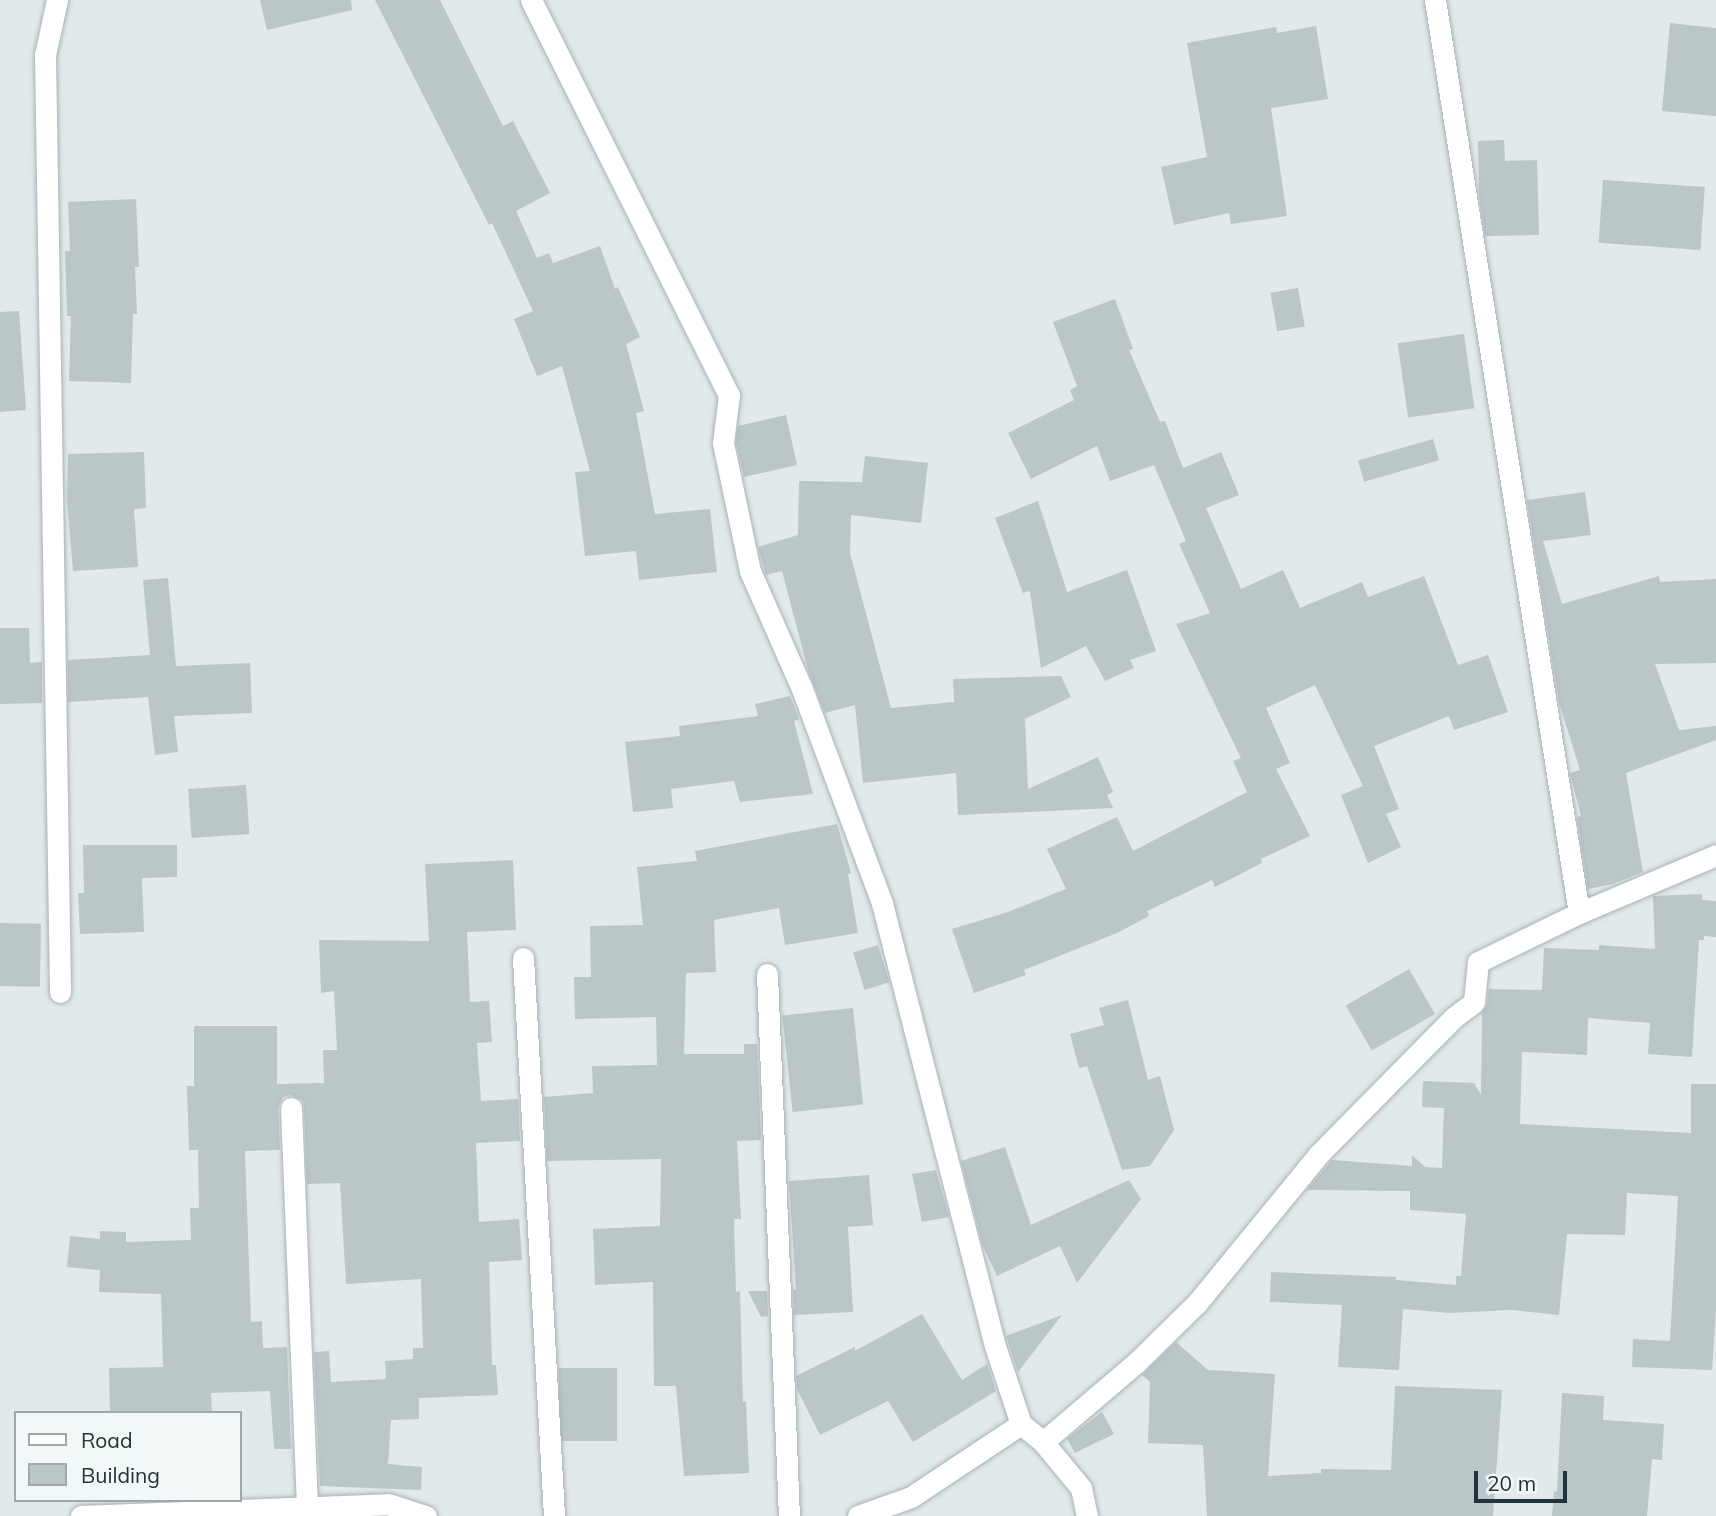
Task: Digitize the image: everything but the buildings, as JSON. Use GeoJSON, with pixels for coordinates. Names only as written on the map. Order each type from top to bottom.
{"type":"FeatureCollection","features":[{"type":"Feature","properties":{"kind":"street"},"geometry":{"type":"LineString","coordinates":[[57,0],[45,55],[60,992]]}},
{"type":"Feature","properties":{"kind":"street"},"geometry":{"type":"LineString","coordinates":[[531,0],[729,395],[723,443],[750,571],[802,689],[882,903],[995,1346],[1021,1424],[1043,1442],[1081,1488],[1087,1516]]}},
{"type":"Feature","properties":{"kind":"street"},"geometry":{"type":"LineString","coordinates":[[1435,0],[1579,913]]}},
{"type":"Feature","properties":{"kind":"street"},"geometry":{"type":"LineString","coordinates":[[1043,1442],[1137,1362],[1197,1303],[1318,1155],[1452,1018],[1474,1002],[1478,962],[1579,913],[1716,855]]}},
{"type":"Feature","properties":{"kind":"street"},"geometry":{"type":"LineString","coordinates":[[523,958],[554,1516]]}},
{"type":"Feature","properties":{"kind":"street"},"geometry":{"type":"LineString","coordinates":[[767,974],[789,1516]]}},
{"type":"Feature","properties":{"kind":"street"},"geometry":{"type":"LineString","coordinates":[[291,1108],[307,1508]]}},
{"type":"Feature","properties":{"kind":"street"},"geometry":{"type":"LineString","coordinates":[[858,1516],[912,1506],[1021,1424]]}},
{"type":"Feature","properties":{"kind":"street"},"geometry":{"type":"LineString","coordinates":[[81,1516],[307,1508],[337,1512],[388,1504],[426,1516]]}}]}
